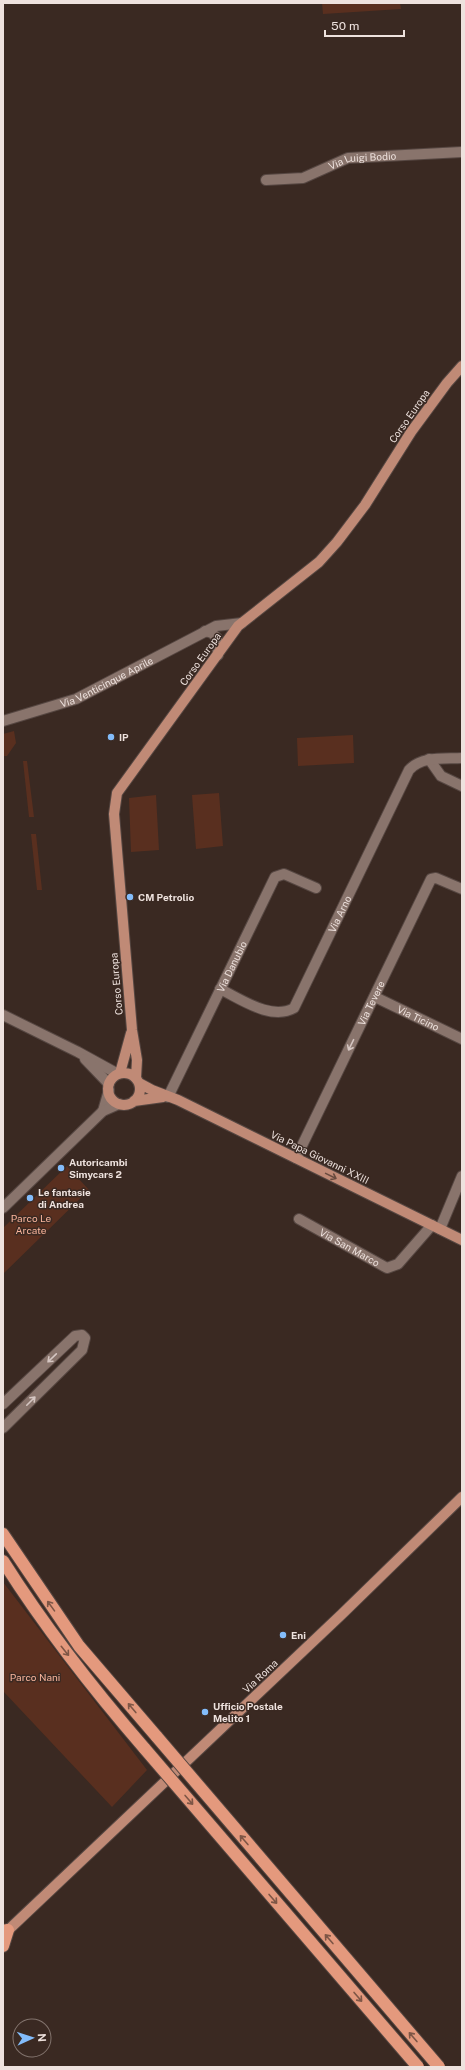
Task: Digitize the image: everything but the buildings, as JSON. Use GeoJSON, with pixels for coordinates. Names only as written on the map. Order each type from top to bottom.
{"type":"FeatureCollection","features":[{"type":"Feature","properties":{"kind":"highway"},"geometry":{"type":"LineString","coordinates":[[6,1538],[79,1646],[439,2067]]}},
{"type":"Feature","properties":{"kind":"highway"},"geometry":{"type":"LineString","coordinates":[[3,1561],[36,1613],[145,1749],[418,2067]]}},
{"type":"Feature","properties":{"kind":"highway"},"geometry":{"type":"LineString","coordinates":[[3,1946],[5,1932]]}},
{"type":"Feature","properties":{"kind":"main road","name":"Corso Europa"},"geometry":{"type":"LineString","coordinates":[[138,1081],[137,1060],[132,1030],[114,814],[117,794],[242,623],[319,562],[337,542],[365,505],[411,432],[447,383],[462,366]]}},
{"type":"Feature","properties":{"kind":"main road","name":"Corso Europa"},"geometry":{"type":"LineString","coordinates":[[119,1074],[132,1030]]}},
{"type":"Feature","properties":{"kind":"main road"},"geometry":{"type":"LineString","coordinates":[[134,1101],[140,1093],[138,1081],[129,1074],[119,1074],[109,1087],[114,1100],[119,1104],[129,1104],[134,1101],[168,1096]]}},
{"type":"Feature","properties":{"kind":"main road","name":"Via Papa Giovanni XXIII"},"geometry":{"type":"LineString","coordinates":[[138,1081],[462,1240]]}},
{"type":"Feature","properties":{"kind":"main road","name":"Via Roma"},"geometry":{"type":"LineString","coordinates":[[5,1932],[337,1620],[462,1497]]}},
{"type":"Feature","properties":{"kind":"street","name":"Via Luigi Bodio"},"geometry":{"type":"LineString","coordinates":[[266,180],[303,178],[348,158],[462,152]]}},
{"type":"Feature","properties":{"kind":"street","name":"Via Venticinque Aprile"},"geometry":{"type":"LineString","coordinates":[[3,721],[82,697],[205,631],[224,625],[242,623]]}},
{"type":"Feature","properties":{"kind":"street"},"geometry":{"type":"LineString","coordinates":[[224,625],[233,634]]}},
{"type":"Feature","properties":{"kind":"street"},"geometry":{"type":"LineString","coordinates":[[205,631],[217,630],[233,634]]}},
{"type":"Feature","properties":{"kind":"street"},"geometry":{"type":"LineString","coordinates":[[205,631],[217,638],[218,655]]}},
{"type":"Feature","properties":{"kind":"street"},"geometry":{"type":"LineString","coordinates":[[429,759],[462,758]]}},
{"type":"Feature","properties":{"kind":"street"},"geometry":{"type":"LineString","coordinates":[[429,759],[441,776],[462,786]]}},
{"type":"Feature","properties":{"kind":"street","name":"Via Arno"},"geometry":{"type":"LineString","coordinates":[[220,989],[273,1012],[288,1012],[294,1008],[408,770],[419,762],[429,759]]}},
{"type":"Feature","properties":{"kind":"street","name":"Via Danubio"},"geometry":{"type":"LineString","coordinates":[[168,1096],[277,875],[288,874],[316,888]]}},
{"type":"Feature","properties":{"kind":"street","name":"Via Tevere"},"geometry":{"type":"LineString","coordinates":[[296,1158],[431,879],[436,878],[462,889]]}},
{"type":"Feature","properties":{"kind":"street","name":"Via Ticino"},"geometry":{"type":"LineString","coordinates":[[375,997],[462,1039]]}},
{"type":"Feature","properties":{"kind":"street"},"geometry":{"type":"LineString","coordinates":[[3,1015],[119,1074]]}},
{"type":"Feature","properties":{"kind":"street"},"geometry":{"type":"LineString","coordinates":[[78,1052],[109,1087],[103,1111]]}},
{"type":"Feature","properties":{"kind":"street"},"geometry":{"type":"LineString","coordinates":[[3,1208],[103,1111],[119,1104]]}},
{"type":"Feature","properties":{"kind":"street","name":"Via San Marco"},"geometry":{"type":"LineString","coordinates":[[299,1219],[387,1268],[398,1264],[436,1227],[462,1176]]}},
{"type":"Feature","properties":{"kind":"street"},"geometry":{"type":"LineString","coordinates":[[3,1404],[75,1336],[82,1335],[85,1338],[82,1350],[3,1428]]}},
{"type":"Feature","properties":{"kind":"green space"},"geometry":{"type":"Polygon","coordinates":[[[322,3],[400,3],[401,9],[323,14],[322,3]]]}},
{"type":"Feature","properties":{"kind":"green space"},"geometry":{"type":"Polygon","coordinates":[[[14,731],[16,743],[7,756],[3,756],[3,734],[14,731]]]}},
{"type":"Feature","properties":{"kind":"green space"},"geometry":{"type":"Polygon","coordinates":[[[353,735],[354,763],[298,766],[297,738],[353,735]]]}},
{"type":"Feature","properties":{"kind":"green space"},"geometry":{"type":"Polygon","coordinates":[[[23,761],[27,761],[34,817],[29,817],[23,761]]]}},
{"type":"Feature","properties":{"kind":"green space"},"geometry":{"type":"Polygon","coordinates":[[[219,793],[223,846],[196,849],[192,795],[219,793]]]}},
{"type":"Feature","properties":{"kind":"green space"},"geometry":{"type":"Polygon","coordinates":[[[156,795],[159,850],[131,852],[129,798],[156,795]]]}},
{"type":"Feature","properties":{"kind":"green space"},"geometry":{"type":"Polygon","coordinates":[[[31,834],[36,834],[42,890],[37,890],[31,834]]]}},
{"type":"Feature","properties":{"kind":"green space","name":"Parco Le Arcate"},"geometry":{"type":"Polygon","coordinates":[[[67,1166],[89,1190],[3,1274],[3,1228],[67,1166]]]}},
{"type":"Feature","properties":{"kind":"green space","name":"Parco Nani"},"geometry":{"type":"Polygon","coordinates":[[[3,1582],[147,1770],[112,1807],[3,1691],[3,1582]]]}},
{"type":"Feature","properties":{"kind":"place","name":"IP"},"geometry":{"type":"Point","coordinates":[111,737]}},
{"type":"Feature","properties":{"kind":"place","name":"CM Petrolio"},"geometry":{"type":"Point","coordinates":[130,897]}},
{"type":"Feature","properties":{"kind":"place","name":"Autoricambi Simycars 2"},"geometry":{"type":"Point","coordinates":[61,1168]}},
{"type":"Feature","properties":{"kind":"place","name":"Le fantasie di Andrea"},"geometry":{"type":"Point","coordinates":[30,1198]}},
{"type":"Feature","properties":{"kind":"place","name":"Eni"},"geometry":{"type":"Point","coordinates":[283,1635]}},
{"type":"Feature","properties":{"kind":"place","name":"Ufficio Postale Melito 1"},"geometry":{"type":"Point","coordinates":[205,1712]}}]}
